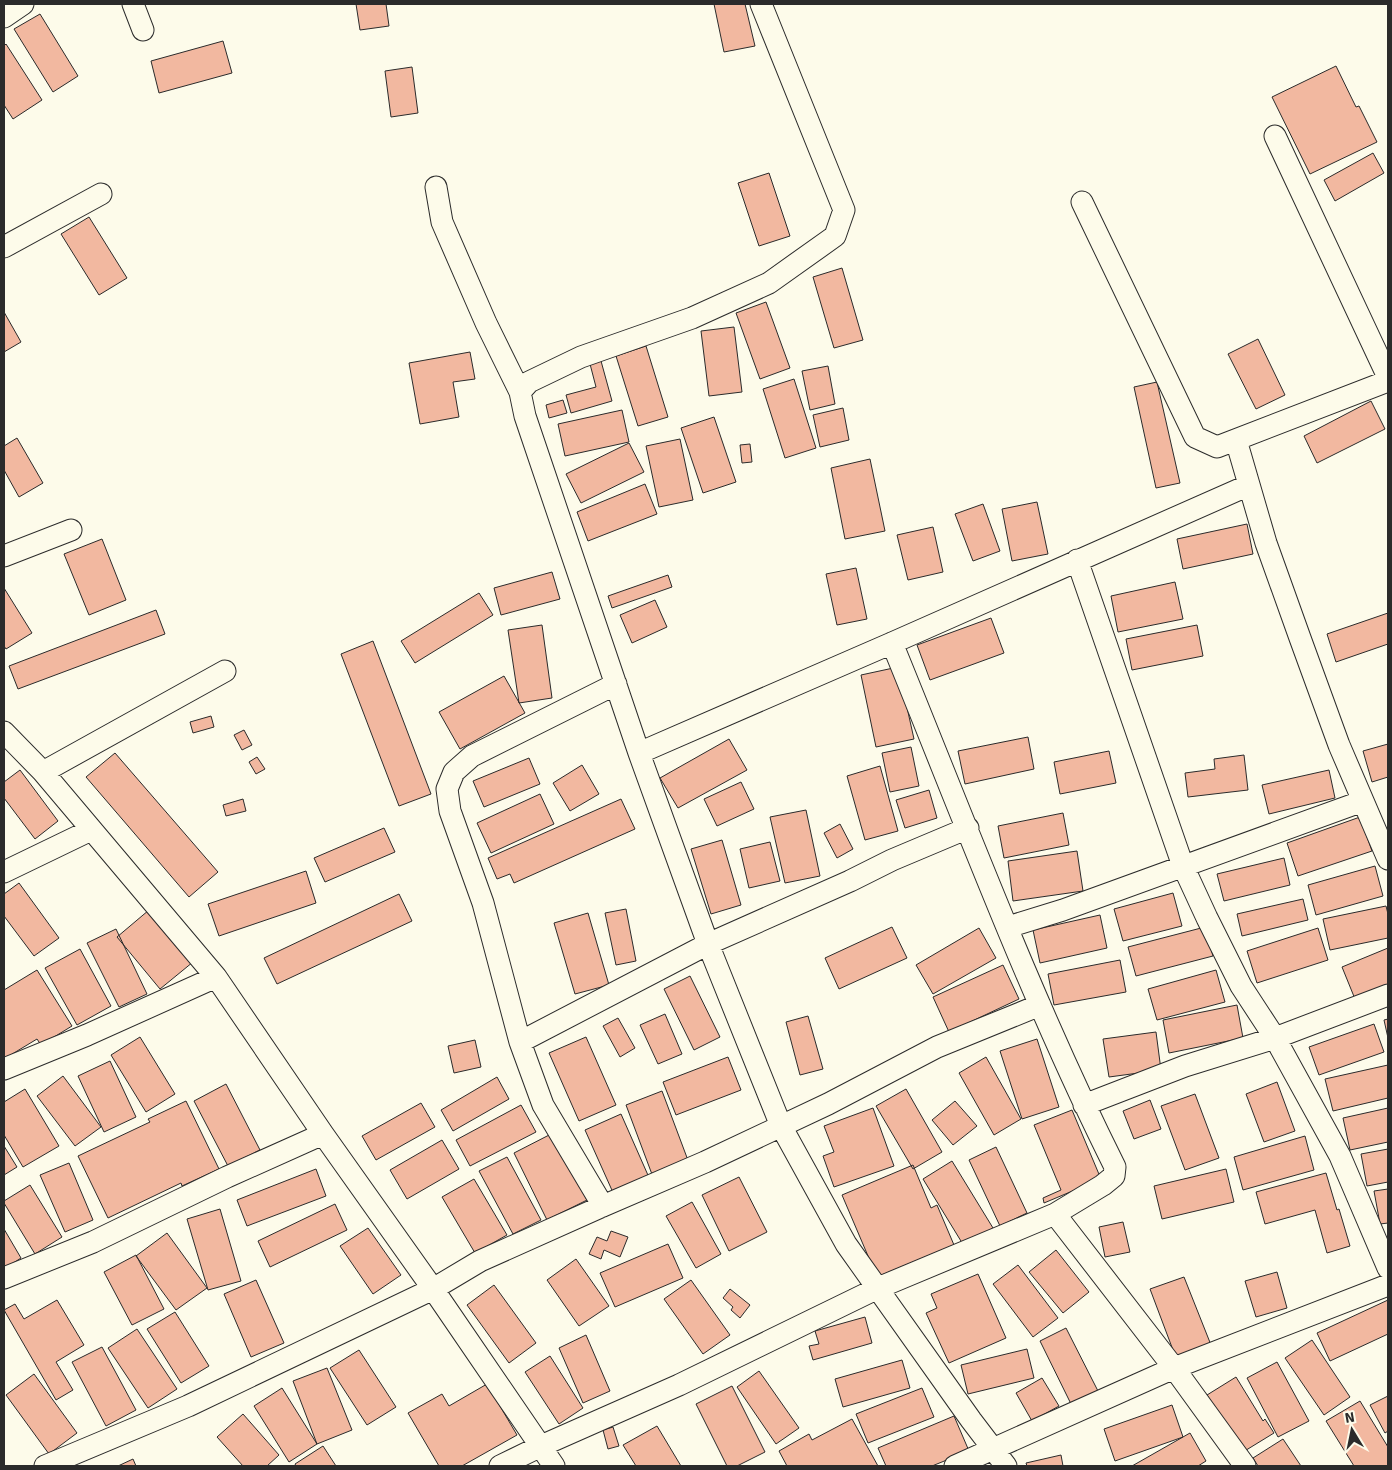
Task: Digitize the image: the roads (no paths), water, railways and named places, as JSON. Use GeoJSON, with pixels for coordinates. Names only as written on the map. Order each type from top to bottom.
{"type":"FeatureCollection","features":[{"type":"Feature","properties":{"kind":"street"},"geometry":{"type":"LineString","coordinates":[[4,17],[23,4]]}},
{"type":"Feature","properties":{"kind":"street"},"geometry":{"type":"LineString","coordinates":[[133,4],[144,30]]}},
{"type":"Feature","properties":{"kind":"street"},"geometry":{"type":"LineString","coordinates":[[520,392],[529,382],[581,357],[692,318],[769,283],[836,236],[844,210],[761,4]]}},
{"type":"Feature","properties":{"kind":"street"},"geometry":{"type":"LineString","coordinates":[[1082,202],[1195,437],[1217,447],[1388,379],[1275,136]]}},
{"type":"Feature","properties":{"kind":"street"},"geometry":{"type":"LineString","coordinates":[[436,187],[442,222],[486,323],[520,392],[525,416],[639,752],[708,944],[782,1126],[846,1244],[1006,1466]]}},
{"type":"Feature","properties":{"kind":"street"},"geometry":{"type":"LineString","coordinates":[[4,247],[101,194]]}},
{"type":"Feature","properties":{"kind":"street"},"geometry":{"type":"LineString","coordinates":[[1236,440],[1266,543],[1300,638],[1339,745],[1388,859]]}},
{"type":"Feature","properties":{"kind":"street"},"geometry":{"type":"LineString","coordinates":[[639,752],[892,643],[1249,485]]}},
{"type":"Feature","properties":{"kind":"street"},"geometry":{"type":"LineString","coordinates":[[4,556],[70,530]]}},
{"type":"Feature","properties":{"kind":"street"},"geometry":{"type":"LineString","coordinates":[[1076,560],[1183,866],[1241,986],[1275,1038],[1340,1156],[1388,1268]]}},
{"type":"Feature","properties":{"kind":"street"},"geometry":{"type":"LineString","coordinates":[[500,1466],[679,1385],[878,1288],[1055,1214],[1103,1185],[1114,1176],[1115,1167],[1084,1105],[1040,1005],[892,643]]}},
{"type":"Feature","properties":{"kind":"street"},"geometry":{"type":"LineString","coordinates":[[43,772],[225,671]]}},
{"type":"Feature","properties":{"kind":"street"},"geometry":{"type":"LineString","coordinates":[[603,1206],[543,1105],[520,1042],[483,902],[450,811],[447,789],[454,772],[472,756],[616,684]]}},
{"type":"Feature","properties":{"kind":"street"},"geometry":{"type":"LineString","coordinates":[[4,732],[43,772],[216,977],[323,1134],[434,1289],[554,1466]]}},
{"type":"Feature","properties":{"kind":"street"},"geometry":{"type":"LineString","coordinates":[[1008,927],[1063,910],[1363,801]]}},
{"type":"Feature","properties":{"kind":"street"},"geometry":{"type":"LineString","coordinates":[[520,1042],[708,944],[850,881],[892,860],[968,828]]}},
{"type":"Feature","properties":{"kind":"street"},"geometry":{"type":"LineString","coordinates":[[4,872],[91,830]]}},
{"type":"Feature","properties":{"kind":"street"},"geometry":{"type":"LineString","coordinates":[[4,1069],[87,1035],[216,977]]}},
{"type":"Feature","properties":{"kind":"street"},"geometry":{"type":"LineString","coordinates":[[1084,1105],[1185,1066],[1275,1038],[1388,995]]}},
{"type":"Feature","properties":{"kind":"street"},"geometry":{"type":"LineString","coordinates":[[45,1466],[188,1406],[434,1289],[480,1261],[782,1126],[937,1047],[1040,1005]]}},
{"type":"Feature","properties":{"kind":"street"},"geometry":{"type":"LineString","coordinates":[[4,1278],[93,1242],[227,1177],[323,1134]]}},
{"type":"Feature","properties":{"kind":"street"},"geometry":{"type":"LineString","coordinates":[[1055,1214],[1174,1368],[1245,1466]]}},
{"type":"Feature","properties":{"kind":"street"},"geometry":{"type":"LineString","coordinates":[[955,1466],[1174,1368],[1388,1285]]}}]}
